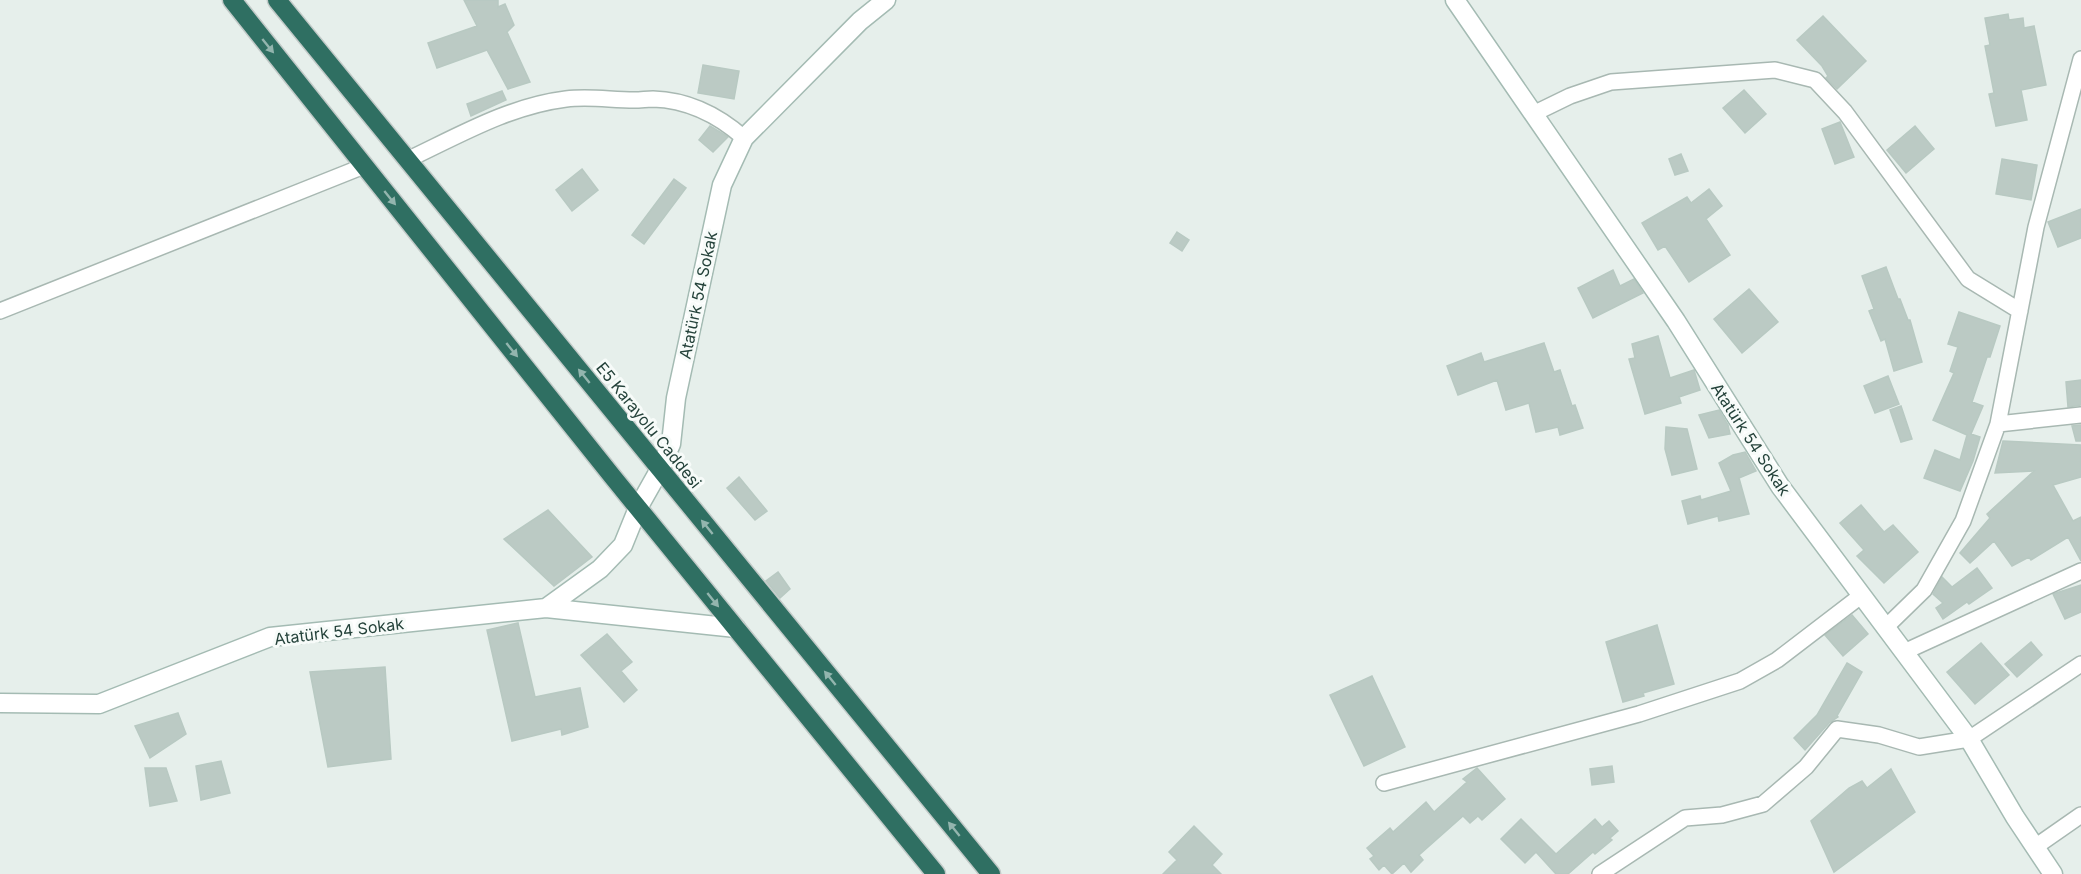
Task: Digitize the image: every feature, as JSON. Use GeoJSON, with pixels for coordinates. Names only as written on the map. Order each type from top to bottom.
{"type":"FeatureCollection","features":[{"type":"Feature","properties":{"kind":"highway"},"geometry":{"type":"LineString","coordinates":[[232,0],[638,508],[936,874]]}},
{"type":"Feature","properties":{"kind":"highway","name":"E5 Karayolu Caddesi"},"geometry":{"type":"LineString","coordinates":[[277,0],[991,874]]}},
{"type":"Feature","properties":{"kind":"street","name":"Atatürk 54 Sokak"},"geometry":{"type":"LineString","coordinates":[[546,608],[600,569],[623,544],[638,508],[671,444],[676,398],[722,185],[744,138],[860,21],[886,0]]}},
{"type":"Feature","properties":{"kind":"street","name":"Atatürk 54 Sokak"},"geometry":{"type":"LineString","coordinates":[[1455,0],[1676,321],[1780,486],[1969,739],[2053,874]]}},
{"type":"Feature","properties":{"kind":"street"},"geometry":{"type":"LineString","coordinates":[[1886,627],[1924,590],[1963,521],[1998,424],[2036,227],[2081,59]]}},
{"type":"Feature","properties":{"kind":"street"},"geometry":{"type":"LineString","coordinates":[[1533,114],[1570,96],[1611,82],[1775,70],[1815,80],[1845,112],[1968,279],[2020,311]]}},
{"type":"Feature","properties":{"kind":"street"},"geometry":{"type":"LineString","coordinates":[[407,160],[507,113],[542,103],[588,98],[651,99],[683,104],[711,114],[744,138]]}},
{"type":"Feature","properties":{"kind":"street"},"geometry":{"type":"LineString","coordinates":[[0,311],[364,166]]}},
{"type":"Feature","properties":{"kind":"street"},"geometry":{"type":"LineString","coordinates":[[1998,424],[2081,415]]}},
{"type":"Feature","properties":{"kind":"street"},"geometry":{"type":"LineString","coordinates":[[1904,652],[2081,571]]}},
{"type":"Feature","properties":{"kind":"street"},"geometry":{"type":"LineString","coordinates":[[1384,783],[1639,714],[1740,681],[1777,660],[1862,595]]}},
{"type":"Feature","properties":{"kind":"street","name":"Atatürk 54 Sokak"},"geometry":{"type":"LineString","coordinates":[[0,703],[99,704],[270,638],[546,608],[736,628]]}},
{"type":"Feature","properties":{"kind":"street"},"geometry":{"type":"LineString","coordinates":[[1600,874],[1685,818],[1722,814],[1763,804],[1806,767],[1837,729],[1879,735],[1919,747],[1969,739],[2081,664]]}},
{"type":"Feature","properties":{"kind":"street"},"geometry":{"type":"LineString","coordinates":[[2035,848],[2081,815]]}},
{"type":"Feature","properties":{"kind":"building"},"geometry":{"type":"Polygon","coordinates":[[[464,0],[498,0],[498,7],[505,4],[514,25],[507,32],[530,82],[508,89],[487,50],[437,68],[428,43],[477,26],[464,0]]]}},
{"type":"Feature","properties":{"kind":"building"},"geometry":{"type":"Polygon","coordinates":[[[2008,14],[2009,20],[2023,18],[2024,28],[2034,26],[2046,85],[2021,90],[2027,120],[1996,126],[1989,94],[1994,93],[1985,46],[1990,45],[1985,18],[2008,14]]]}},
{"type":"Feature","properties":{"kind":"building"},"geometry":{"type":"Polygon","coordinates":[[[1823,16],[1866,61],[1837,89],[1826,78],[1828,76],[1822,66],[1797,40],[1823,16]]]}},
{"type":"Feature","properties":{"kind":"building"},"geometry":{"type":"Polygon","coordinates":[[[703,65],[739,71],[734,99],[698,93],[703,65]]]}},
{"type":"Feature","properties":{"kind":"building"},"geometry":{"type":"Polygon","coordinates":[[[1744,90],[1766,114],[1745,133],[1723,108],[1744,90]]]}},
{"type":"Feature","properties":{"kind":"building"},"geometry":{"type":"Polygon","coordinates":[[[502,91],[506,100],[471,116],[467,104],[502,91]]]}},
{"type":"Feature","properties":{"kind":"building"},"geometry":{"type":"Polygon","coordinates":[[[1840,122],[1854,157],[1835,164],[1822,129],[1840,122]]]}},
{"type":"Feature","properties":{"kind":"building"},"geometry":{"type":"Polygon","coordinates":[[[710,126],[728,137],[713,152],[699,140],[710,126]]]}},
{"type":"Feature","properties":{"kind":"building"},"geometry":{"type":"Polygon","coordinates":[[[1915,126],[1934,149],[1906,173],[1887,150],[1915,126]]]}},
{"type":"Feature","properties":{"kind":"building"},"geometry":{"type":"Polygon","coordinates":[[[1681,154],[1688,171],[1675,175],[1669,159],[1681,154]]]}},
{"type":"Feature","properties":{"kind":"building"},"geometry":{"type":"Polygon","coordinates":[[[2002,159],[2037,165],[2031,200],[1996,194],[2002,159]]]}},
{"type":"Feature","properties":{"kind":"building"},"geometry":{"type":"Polygon","coordinates":[[[582,169],[598,190],[572,211],[556,190],[582,169]]]}},
{"type":"Feature","properties":{"kind":"building"},"geometry":{"type":"Polygon","coordinates":[[[674,179],[686,188],[644,244],[632,235],[674,179]]]}},
{"type":"Feature","properties":{"kind":"building"},"geometry":{"type":"Polygon","coordinates":[[[1709,189],[1722,206],[1706,219],[1730,255],[1689,282],[1665,246],[1658,250],[1642,223],[1687,197],[1691,203],[1709,189]]]}},
{"type":"Feature","properties":{"kind":"building"},"geometry":{"type":"Polygon","coordinates":[[[2081,209],[2081,238],[2058,247],[2048,222],[2081,209]]]}},
{"type":"Feature","properties":{"kind":"building"},"geometry":{"type":"Polygon","coordinates":[[[1177,232],[1189,240],[1182,251],[1170,243],[1177,232]]]}},
{"type":"Feature","properties":{"kind":"building"},"geometry":{"type":"Polygon","coordinates":[[[1886,267],[1898,299],[1910,320],[1922,362],[1894,371],[1885,339],[1881,341],[1869,311],[1874,309],[1862,276],[1886,267]]]}},
{"type":"Feature","properties":{"kind":"building"},"geometry":{"type":"Polygon","coordinates":[[[1613,270],[1620,286],[1634,279],[1643,293],[1593,318],[1578,288],[1613,270]]]}},
{"type":"Feature","properties":{"kind":"building"},"geometry":{"type":"Polygon","coordinates":[[[1749,289],[1778,322],[1742,353],[1714,319],[1749,289]]]}},
{"type":"Feature","properties":{"kind":"building"},"geometry":{"type":"Polygon","coordinates":[[[1959,312],[2000,326],[1972,402],[1983,406],[1971,434],[1980,437],[1960,491],[1924,478],[1935,450],[1960,460],[1967,435],[1933,420],[1954,373],[1950,371],[1958,347],[1948,344],[1959,312]]]}},
{"type":"Feature","properties":{"kind":"building"},"geometry":{"type":"Polygon","coordinates":[[[1658,336],[1670,378],[1694,370],[1700,390],[1679,397],[1681,403],[1645,414],[1629,359],[1635,358],[1632,344],[1658,336]]]}},
{"type":"Feature","properties":{"kind":"building"},"geometry":{"type":"Polygon","coordinates":[[[1544,343],[1554,372],[1560,370],[1572,406],[1575,405],[1583,428],[1560,435],[1558,427],[1536,432],[1529,403],[1506,410],[1497,380],[1458,395],[1447,366],[1481,353],[1484,362],[1544,343]]]}},
{"type":"Feature","properties":{"kind":"building"},"geometry":{"type":"Polygon","coordinates":[[[1888,376],[1899,404],[1875,413],[1864,386],[1888,376]]]}},
{"type":"Feature","properties":{"kind":"building"},"geometry":{"type":"Polygon","coordinates":[[[2081,380],[2081,405],[2068,407],[2066,382],[2081,380]]]}},
{"type":"Feature","properties":{"kind":"building"},"geometry":{"type":"Polygon","coordinates":[[[1901,406],[1912,439],[1901,442],[1890,410],[1901,406]]]}},
{"type":"Feature","properties":{"kind":"building"},"geometry":{"type":"Polygon","coordinates":[[[1719,410],[1728,425],[1730,434],[1709,438],[1699,415],[1719,410]]]}},
{"type":"Feature","properties":{"kind":"building"},"geometry":{"type":"Polygon","coordinates":[[[2081,425],[2081,441],[2076,441],[2072,426],[2081,425]]]}},
{"type":"Feature","properties":{"kind":"building"},"geometry":{"type":"Polygon","coordinates":[[[1666,427],[1687,429],[1697,469],[1672,475],[1665,449],[1666,427]]]}},
{"type":"Feature","properties":{"kind":"building"},"geometry":{"type":"Polygon","coordinates":[[[2003,441],[2081,445],[2081,477],[2053,485],[2073,521],[2081,517],[2081,561],[2068,537],[2031,560],[2029,557],[2012,566],[1994,541],[1970,563],[1960,553],[1990,518],[1987,514],[2034,471],[1995,473],[2003,441]]]}},
{"type":"Feature","properties":{"kind":"building"},"geometry":{"type":"Polygon","coordinates":[[[1745,452],[1756,471],[1739,478],[1749,514],[1719,521],[1718,516],[1688,524],[1682,501],[1700,496],[1701,500],[1731,491],[1719,463],[1733,455],[1745,452]]]}},
{"type":"Feature","properties":{"kind":"building"},"geometry":{"type":"Polygon","coordinates":[[[739,477],[767,511],[755,520],[727,488],[739,477]]]}},
{"type":"Feature","properties":{"kind":"building"},"geometry":{"type":"Polygon","coordinates":[[[1861,505],[1884,532],[1893,525],[1918,552],[1884,583],[1857,556],[1864,550],[1840,523],[1861,505]]]}},
{"type":"Feature","properties":{"kind":"building"},"geometry":{"type":"Polygon","coordinates":[[[548,510],[592,557],[554,586],[504,539],[548,510]]]}},
{"type":"Feature","properties":{"kind":"building"},"geometry":{"type":"Polygon","coordinates":[[[1977,568],[1992,588],[1943,619],[1936,608],[1943,603],[1933,594],[1942,577],[1952,587],[1977,568]]]}},
{"type":"Feature","properties":{"kind":"building"},"geometry":{"type":"Polygon","coordinates":[[[778,572],[790,589],[780,598],[766,581],[778,572]]]}},
{"type":"Feature","properties":{"kind":"building"},"geometry":{"type":"Polygon","coordinates":[[[2081,585],[2081,612],[2065,619],[2053,594],[2081,585]]]}},
{"type":"Feature","properties":{"kind":"building"},"geometry":{"type":"Polygon","coordinates":[[[1852,615],[1868,634],[1843,656],[1825,635],[1852,615]]]}},
{"type":"Feature","properties":{"kind":"building"},"geometry":{"type":"Polygon","coordinates":[[[518,623],[535,697],[580,688],[588,727],[562,735],[561,729],[512,741],[487,630],[518,623]]]}},
{"type":"Feature","properties":{"kind":"building"},"geometry":{"type":"Polygon","coordinates":[[[1657,625],[1674,684],[1643,693],[1644,696],[1623,702],[1606,642],[1657,625]]]}},
{"type":"Feature","properties":{"kind":"building"},"geometry":{"type":"Polygon","coordinates":[[[607,634],[632,662],[621,671],[637,690],[624,702],[581,655],[607,634]]]}},
{"type":"Feature","properties":{"kind":"building"},"geometry":{"type":"Polygon","coordinates":[[[2031,642],[2042,655],[2017,677],[2005,664],[2031,642]]]}},
{"type":"Feature","properties":{"kind":"building"},"geometry":{"type":"Polygon","coordinates":[[[1981,643],[2009,675],[1975,704],[1947,672],[1981,643]]]}},
{"type":"Feature","properties":{"kind":"building"},"geometry":{"type":"Polygon","coordinates":[[[1847,663],[1862,672],[1838,717],[1829,723],[1805,750],[1794,738],[1817,715],[1847,663]]]}},
{"type":"Feature","properties":{"kind":"building"},"geometry":{"type":"Polygon","coordinates":[[[385,667],[391,759],[328,767],[310,672],[385,667]]]}},
{"type":"Feature","properties":{"kind":"building"},"geometry":{"type":"Polygon","coordinates":[[[1372,676],[1405,747],[1364,766],[1330,695],[1372,676]]]}},
{"type":"Feature","properties":{"kind":"building"},"geometry":{"type":"Polygon","coordinates":[[[178,713],[186,734],[150,758],[135,726],[178,713]]]}},
{"type":"Feature","properties":{"kind":"building"},"geometry":{"type":"Polygon","coordinates":[[[221,761],[230,793],[201,800],[196,766],[221,761]]]}},
{"type":"Feature","properties":{"kind":"building"},"geometry":{"type":"Polygon","coordinates":[[[1612,766],[1614,782],[1592,785],[1590,769],[1612,766]]]}},
{"type":"Feature","properties":{"kind":"building"},"geometry":{"type":"Polygon","coordinates":[[[145,768],[166,768],[177,801],[150,806],[145,768]]]}},
{"type":"Feature","properties":{"kind":"building"},"geometry":{"type":"Polygon","coordinates":[[[1477,768],[1505,799],[1482,820],[1478,816],[1470,823],[1463,816],[1419,855],[1423,860],[1411,872],[1404,863],[1392,874],[1384,865],[1379,870],[1370,859],[1374,856],[1367,848],[1390,828],[1393,832],[1426,802],[1434,812],[1467,782],[1463,779],[1477,768]]]}},
{"type":"Feature","properties":{"kind":"building"},"geometry":{"type":"Polygon","coordinates":[[[1891,769],[1915,812],[1834,872],[1811,821],[1849,788],[1862,781],[1867,788],[1891,769]]]}},
{"type":"Feature","properties":{"kind":"building"},"geometry":{"type":"Polygon","coordinates":[[[1521,819],[1556,854],[1595,819],[1602,827],[1609,821],[1618,831],[1610,838],[1612,840],[1595,854],[1593,852],[1568,874],[1556,874],[1536,852],[1525,863],[1501,839],[1521,819]]]}},
{"type":"Feature","properties":{"kind":"building"},"geometry":{"type":"Polygon","coordinates":[[[1194,826],[1222,854],[1212,865],[1221,874],[1163,874],[1177,860],[1169,852],[1194,826]]]}}]}
